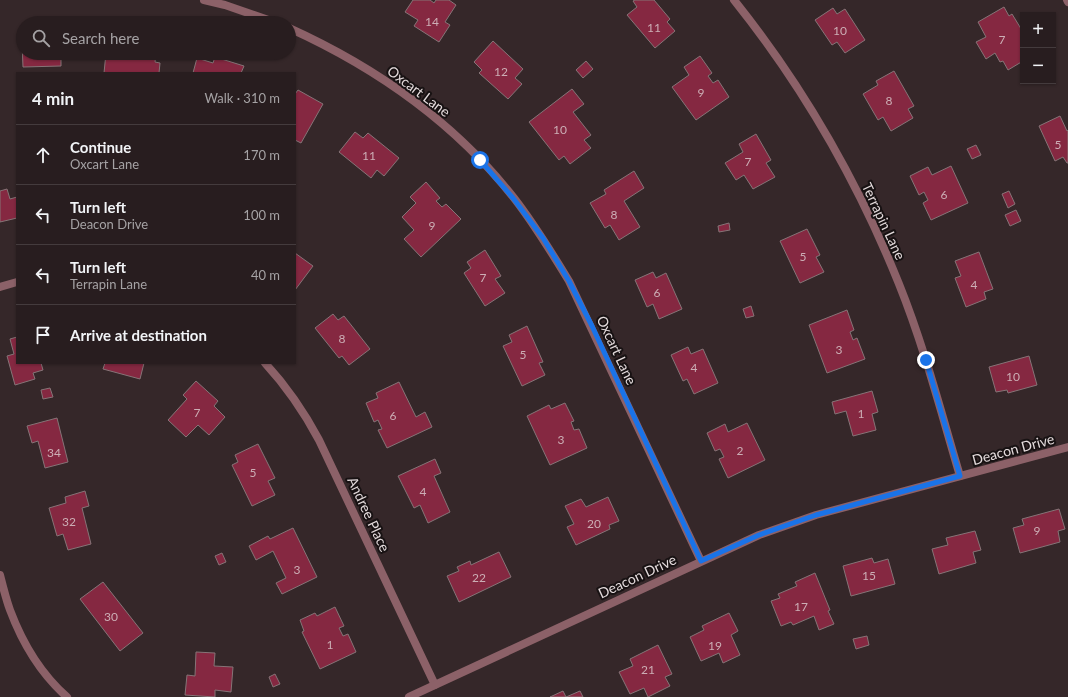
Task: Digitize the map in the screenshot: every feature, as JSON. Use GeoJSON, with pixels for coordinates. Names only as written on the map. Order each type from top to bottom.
{"type":"FeatureCollection","features":[{"type":"Feature","properties":{"kind":"street"},"geometry":{"type":"LineString","coordinates":[[204,0],[225,5],[257,16]]}},
{"type":"Feature","properties":{"kind":"street","name":"Terrapin Lane"},"geometry":{"type":"LineString","coordinates":[[734,0],[750,20],[796,86],[838,156],[866,210],[899,284],[926,360],[960,476]]}},
{"type":"Feature","properties":{"kind":"street","name":"Oxcart Lane"},"geometry":{"type":"LineString","coordinates":[[296,31],[363,66],[405,94],[444,125],[480,160],[513,198],[543,238],[569,281],[592,326],[701,561]]}},
{"type":"Feature","properties":{"kind":"street"},"geometry":{"type":"LineString","coordinates":[[0,287],[16,282]]}},
{"type":"Feature","properties":{"kind":"street","name":"Andree Place"},"geometry":{"type":"LineString","coordinates":[[266,364],[282,382],[303,410],[319,440],[435,685]]}},
{"type":"Feature","properties":{"kind":"street","name":"Deacon Drive"},"geometry":{"type":"LineString","coordinates":[[409,697],[759,535],[816,515],[1068,447]]}},
{"type":"Feature","properties":{"kind":"street"},"geometry":{"type":"LineString","coordinates":[[0,575],[10,610],[23,639],[40,667],[67,697]]}},
{"type":"Feature","properties":{"kind":"building"},"geometry":{"type":"Polygon","coordinates":[[[413,0],[430,0],[434,3],[436,0],[449,0],[456,5],[445,22],[450,25],[439,42],[414,26],[418,20],[405,12],[413,0]]]}},
{"type":"Feature","properties":{"kind":"building"},"geometry":{"type":"Polygon","coordinates":[[[654,0],[670,19],[667,22],[675,31],[655,48],[627,15],[637,7],[633,1],[654,0]]]}},
{"type":"Feature","properties":{"kind":"building"},"geometry":{"type":"Polygon","coordinates":[[[1004,7],[1009,16],[1012,14],[1020,27],[1020,63],[1008,70],[1003,61],[1000,62],[995,53],[986,59],[976,42],[986,37],[978,22],[1004,7]]]}},
{"type":"Feature","properties":{"kind":"building"},"geometry":{"type":"Polygon","coordinates":[[[833,8],[837,14],[845,9],[865,40],[845,53],[837,42],[832,45],[815,20],[833,8]]]}},
{"type":"Feature","properties":{"kind":"building"},"geometry":{"type":"Polygon","coordinates":[[[493,41],[523,69],[515,78],[522,84],[508,99],[479,73],[482,70],[474,62],[493,41]]]}},
{"type":"Feature","properties":{"kind":"building"},"geometry":{"type":"Polygon","coordinates":[[[700,56],[712,73],[708,76],[713,83],[718,80],[729,97],[696,120],[672,87],[689,75],[684,67],[700,56]]]}},
{"type":"Feature","properties":{"kind":"building"},"geometry":{"type":"Polygon","coordinates":[[[23,60],[61,60],[61,66],[23,67],[23,60]]]}},
{"type":"Feature","properties":{"kind":"building"},"geometry":{"type":"Polygon","coordinates":[[[105,60],[155,60],[155,62],[160,63],[159,72],[104,72],[105,60]]]}},
{"type":"Feature","properties":{"kind":"building"},"geometry":{"type":"Polygon","coordinates":[[[196,60],[203,60],[213,63],[214,60],[225,60],[244,66],[241,72],[193,72],[196,60]]]}},
{"type":"Feature","properties":{"kind":"building"},"geometry":{"type":"Polygon","coordinates":[[[586,61],[593,69],[583,78],[576,70],[586,61]]]}},
{"type":"Feature","properties":{"kind":"building"},"geometry":{"type":"Polygon","coordinates":[[[894,71],[914,106],[908,109],[913,118],[891,131],[883,117],[878,120],[863,94],[878,85],[876,81],[894,71]]]}},
{"type":"Feature","properties":{"kind":"building"},"geometry":{"type":"Polygon","coordinates":[[[572,89],[584,104],[573,112],[591,135],[584,140],[591,148],[570,164],[564,156],[559,160],[529,122],[572,89]]]}},
{"type":"Feature","properties":{"kind":"building"},"geometry":{"type":"Polygon","coordinates":[[[298,90],[323,104],[301,143],[296,140],[296,93],[298,90]]]}},
{"type":"Feature","properties":{"kind":"building"},"geometry":{"type":"Polygon","coordinates":[[[1060,116],[1067,131],[1068,130],[1068,163],[1063,157],[1055,161],[1039,126],[1060,116]]]}},
{"type":"Feature","properties":{"kind":"building"},"geometry":{"type":"Polygon","coordinates":[[[355,132],[363,138],[368,133],[399,158],[384,176],[377,170],[371,178],[339,152],[355,132]]]}},
{"type":"Feature","properties":{"kind":"building"},"geometry":{"type":"Polygon","coordinates":[[[756,134],[771,160],[766,163],[775,177],[753,189],[744,175],[736,180],[725,163],[743,152],[739,144],[756,134]]]}},
{"type":"Feature","properties":{"kind":"building"},"geometry":{"type":"Polygon","coordinates":[[[976,145],[981,155],[972,159],[967,149],[976,145]]]}},
{"type":"Feature","properties":{"kind":"building"},"geometry":{"type":"Polygon","coordinates":[[[951,166],[968,203],[931,220],[923,203],[928,200],[924,192],[919,195],[910,176],[928,167],[932,175],[951,166]]]}},
{"type":"Feature","properties":{"kind":"building"},"geometry":{"type":"Polygon","coordinates":[[[634,171],[644,188],[624,201],[640,227],[619,240],[610,225],[605,228],[590,203],[606,194],[604,190],[634,171]]]}},
{"type":"Feature","properties":{"kind":"building"},"geometry":{"type":"Polygon","coordinates":[[[426,182],[440,198],[436,201],[442,207],[446,204],[461,219],[421,257],[404,239],[414,230],[402,217],[416,203],[410,197],[426,182]]]}},
{"type":"Feature","properties":{"kind":"building"},"geometry":{"type":"Polygon","coordinates":[[[7,189],[10,199],[16,197],[16,218],[0,222],[0,191],[7,189]]]}},
{"type":"Feature","properties":{"kind":"building"},"geometry":{"type":"Polygon","coordinates":[[[1009,191],[1015,204],[1008,208],[1002,194],[1009,191]]]}},
{"type":"Feature","properties":{"kind":"building"},"geometry":{"type":"Polygon","coordinates":[[[1016,210],[1021,221],[1010,226],[1005,215],[1016,210]]]}},
{"type":"Feature","properties":{"kind":"building"},"geometry":{"type":"Polygon","coordinates":[[[729,223],[730,230],[719,232],[718,226],[729,223]]]}},
{"type":"Feature","properties":{"kind":"building"},"geometry":{"type":"Polygon","coordinates":[[[807,229],[820,255],[816,257],[824,272],[800,283],[780,241],[807,229]]]}},
{"type":"Feature","properties":{"kind":"building"},"geometry":{"type":"Polygon","coordinates":[[[485,250],[501,276],[495,279],[505,293],[485,306],[464,273],[471,268],[467,262],[485,250]]]}},
{"type":"Feature","properties":{"kind":"building"},"geometry":{"type":"Polygon","coordinates":[[[979,252],[993,289],[984,292],[986,299],[966,307],[955,278],[961,276],[955,261],[979,252]]]}},
{"type":"Feature","properties":{"kind":"building"},"geometry":{"type":"Polygon","coordinates":[[[296,254],[313,266],[296,289],[296,254]]]}},
{"type":"Feature","properties":{"kind":"building"},"geometry":{"type":"Polygon","coordinates":[[[653,272],[656,278],[666,273],[682,309],[659,319],[653,304],[647,307],[635,280],[653,272]]]}},
{"type":"Feature","properties":{"kind":"building"},"geometry":{"type":"Polygon","coordinates":[[[751,306],[754,316],[746,318],[743,309],[751,306]]]}},
{"type":"Feature","properties":{"kind":"building"},"geometry":{"type":"Polygon","coordinates":[[[847,310],[854,330],[850,332],[853,340],[857,338],[865,359],[827,373],[809,325],[847,310]]]}},
{"type":"Feature","properties":{"kind":"building"},"geometry":{"type":"Polygon","coordinates":[[[333,314],[338,320],[344,316],[370,349],[349,365],[342,356],[339,358],[315,328],[333,314]]]}},
{"type":"Feature","properties":{"kind":"building"},"geometry":{"type":"Polygon","coordinates":[[[527,326],[543,362],[539,363],[545,375],[522,386],[503,346],[512,342],[509,335],[527,326]]]}},
{"type":"Feature","properties":{"kind":"building"},"geometry":{"type":"Polygon","coordinates":[[[16,337],[16,364],[41,364],[43,370],[33,373],[35,379],[15,385],[7,356],[14,354],[10,339],[16,337]]]}},
{"type":"Feature","properties":{"kind":"building"},"geometry":{"type":"Polygon","coordinates":[[[688,347],[691,354],[703,349],[718,383],[694,394],[687,379],[683,381],[671,355],[688,347]]]}},
{"type":"Feature","properties":{"kind":"building"},"geometry":{"type":"Polygon","coordinates":[[[1029,356],[1037,385],[1008,393],[1007,390],[996,392],[989,367],[1029,356]]]}},
{"type":"Feature","properties":{"kind":"building"},"geometry":{"type":"Polygon","coordinates":[[[105,364],[144,364],[140,379],[103,369],[105,364]]]}},
{"type":"Feature","properties":{"kind":"building"},"geometry":{"type":"Polygon","coordinates":[[[196,381],[218,401],[214,406],[225,417],[209,435],[198,425],[186,437],[168,420],[187,399],[183,395],[196,381]]]}},
{"type":"Feature","properties":{"kind":"building"},"geometry":{"type":"Polygon","coordinates":[[[399,382],[416,417],[425,412],[432,427],[387,448],[378,430],[382,429],[378,420],[374,422],[366,403],[378,398],[376,393],[399,382]]]}},
{"type":"Feature","properties":{"kind":"building"},"geometry":{"type":"Polygon","coordinates":[[[50,388],[53,397],[43,399],[41,390],[50,388]]]}},
{"type":"Feature","properties":{"kind":"building"},"geometry":{"type":"Polygon","coordinates":[[[872,391],[878,412],[872,414],[876,430],[853,436],[846,411],[835,414],[832,402],[872,391]]]}},
{"type":"Feature","properties":{"kind":"building"},"geometry":{"type":"Polygon","coordinates":[[[565,403],[574,421],[571,422],[574,430],[579,429],[587,448],[550,465],[527,416],[549,405],[551,409],[565,403]]]}},
{"type":"Feature","properties":{"kind":"building"},"geometry":{"type":"Polygon","coordinates":[[[57,418],[68,462],[45,468],[38,441],[32,443],[27,426],[57,418]]]}},
{"type":"Feature","properties":{"kind":"building"},"geometry":{"type":"Polygon","coordinates":[[[747,423],[765,460],[728,478],[719,459],[724,457],[720,449],[715,451],[707,433],[725,424],[728,432],[747,423]]]}},
{"type":"Feature","properties":{"kind":"building"},"geometry":{"type":"Polygon","coordinates":[[[258,444],[275,478],[268,481],[275,495],[252,506],[232,465],[238,462],[235,455],[258,444]]]}},
{"type":"Feature","properties":{"kind":"building"},"geometry":{"type":"Polygon","coordinates":[[[435,459],[441,473],[434,476],[450,512],[428,523],[420,505],[414,508],[398,476],[435,459]]]}},
{"type":"Feature","properties":{"kind":"building"},"geometry":{"type":"Polygon","coordinates":[[[85,491],[89,506],[82,508],[91,544],[68,550],[63,534],[57,536],[49,508],[66,503],[65,497],[85,491]]]}},
{"type":"Feature","properties":{"kind":"building"},"geometry":{"type":"Polygon","coordinates":[[[608,497],[619,521],[609,525],[610,529],[576,545],[567,527],[574,524],[565,506],[581,499],[586,507],[608,497]]]}},
{"type":"Feature","properties":{"kind":"building"},"geometry":{"type":"Polygon","coordinates":[[[1059,509],[1065,529],[1058,531],[1060,542],[1020,553],[1013,528],[1024,525],[1022,519],[1059,509]]]}},
{"type":"Feature","properties":{"kind":"building"},"geometry":{"type":"Polygon","coordinates":[[[293,528],[317,577],[282,594],[276,583],[286,578],[273,551],[256,560],[249,546],[268,536],[270,539],[293,528]]]}},
{"type":"Feature","properties":{"kind":"building"},"geometry":{"type":"Polygon","coordinates":[[[975,531],[981,550],[973,552],[976,563],[939,574],[932,549],[948,545],[946,538],[975,531]]]}},
{"type":"Feature","properties":{"kind":"building"},"geometry":{"type":"Polygon","coordinates":[[[499,552],[511,577],[459,602],[447,576],[459,571],[457,567],[470,561],[471,565],[499,552]]]}},
{"type":"Feature","properties":{"kind":"building"},"geometry":{"type":"Polygon","coordinates":[[[222,553],[226,562],[219,565],[215,556],[222,553]]]}},
{"type":"Feature","properties":{"kind":"building"},"geometry":{"type":"Polygon","coordinates":[[[872,558],[874,563],[888,559],[895,584],[851,596],[843,566],[872,558]]]}},
{"type":"Feature","properties":{"kind":"building"},"geometry":{"type":"Polygon","coordinates":[[[815,573],[834,624],[819,630],[814,616],[793,625],[791,622],[781,626],[771,601],[780,598],[778,594],[797,586],[795,582],[815,573]]]}},
{"type":"Feature","properties":{"kind":"building"},"geometry":{"type":"Polygon","coordinates":[[[103,582],[143,633],[120,651],[80,599],[103,582]]]}},
{"type":"Feature","properties":{"kind":"building"},"geometry":{"type":"Polygon","coordinates":[[[335,607],[344,626],[339,628],[343,636],[348,634],[356,652],[320,669],[302,632],[304,631],[300,620],[315,613],[317,616],[335,607]]]}},
{"type":"Feature","properties":{"kind":"building"},"geometry":{"type":"Polygon","coordinates":[[[729,613],[738,631],[731,635],[740,655],[723,663],[719,653],[701,661],[690,637],[704,630],[702,626],[729,613]]]}},
{"type":"Feature","properties":{"kind":"building"},"geometry":{"type":"Polygon","coordinates":[[[867,636],[869,645],[856,649],[853,639],[867,636]]]}},
{"type":"Feature","properties":{"kind":"building"},"geometry":{"type":"Polygon","coordinates":[[[658,645],[672,674],[665,677],[670,686],[648,697],[644,688],[630,694],[619,672],[633,666],[630,659],[658,645]]]}},
{"type":"Feature","properties":{"kind":"building"},"geometry":{"type":"Polygon","coordinates":[[[196,652],[215,653],[214,666],[233,667],[231,692],[215,690],[215,697],[185,695],[187,675],[195,676],[196,652]]]}},
{"type":"Feature","properties":{"kind":"building"},"geometry":{"type":"Polygon","coordinates":[[[275,674],[280,684],[273,687],[269,677],[275,674]]]}},
{"type":"Feature","properties":{"kind":"building"},"geometry":{"type":"Polygon","coordinates":[[[563,691],[566,697],[550,697],[563,691]]]}},
{"type":"Feature","properties":{"kind":"building"},"geometry":{"type":"Polygon","coordinates":[[[580,691],[583,697],[566,697],[580,691]]]}},
{"type":"Feature","properties":{"kind":"route"},"geometry":{"type":"LineString","coordinates":[[480,160],[513,198],[543,238],[569,281],[592,326],[701,561],[759,535],[816,515],[960,476],[926,360]]}}]}
